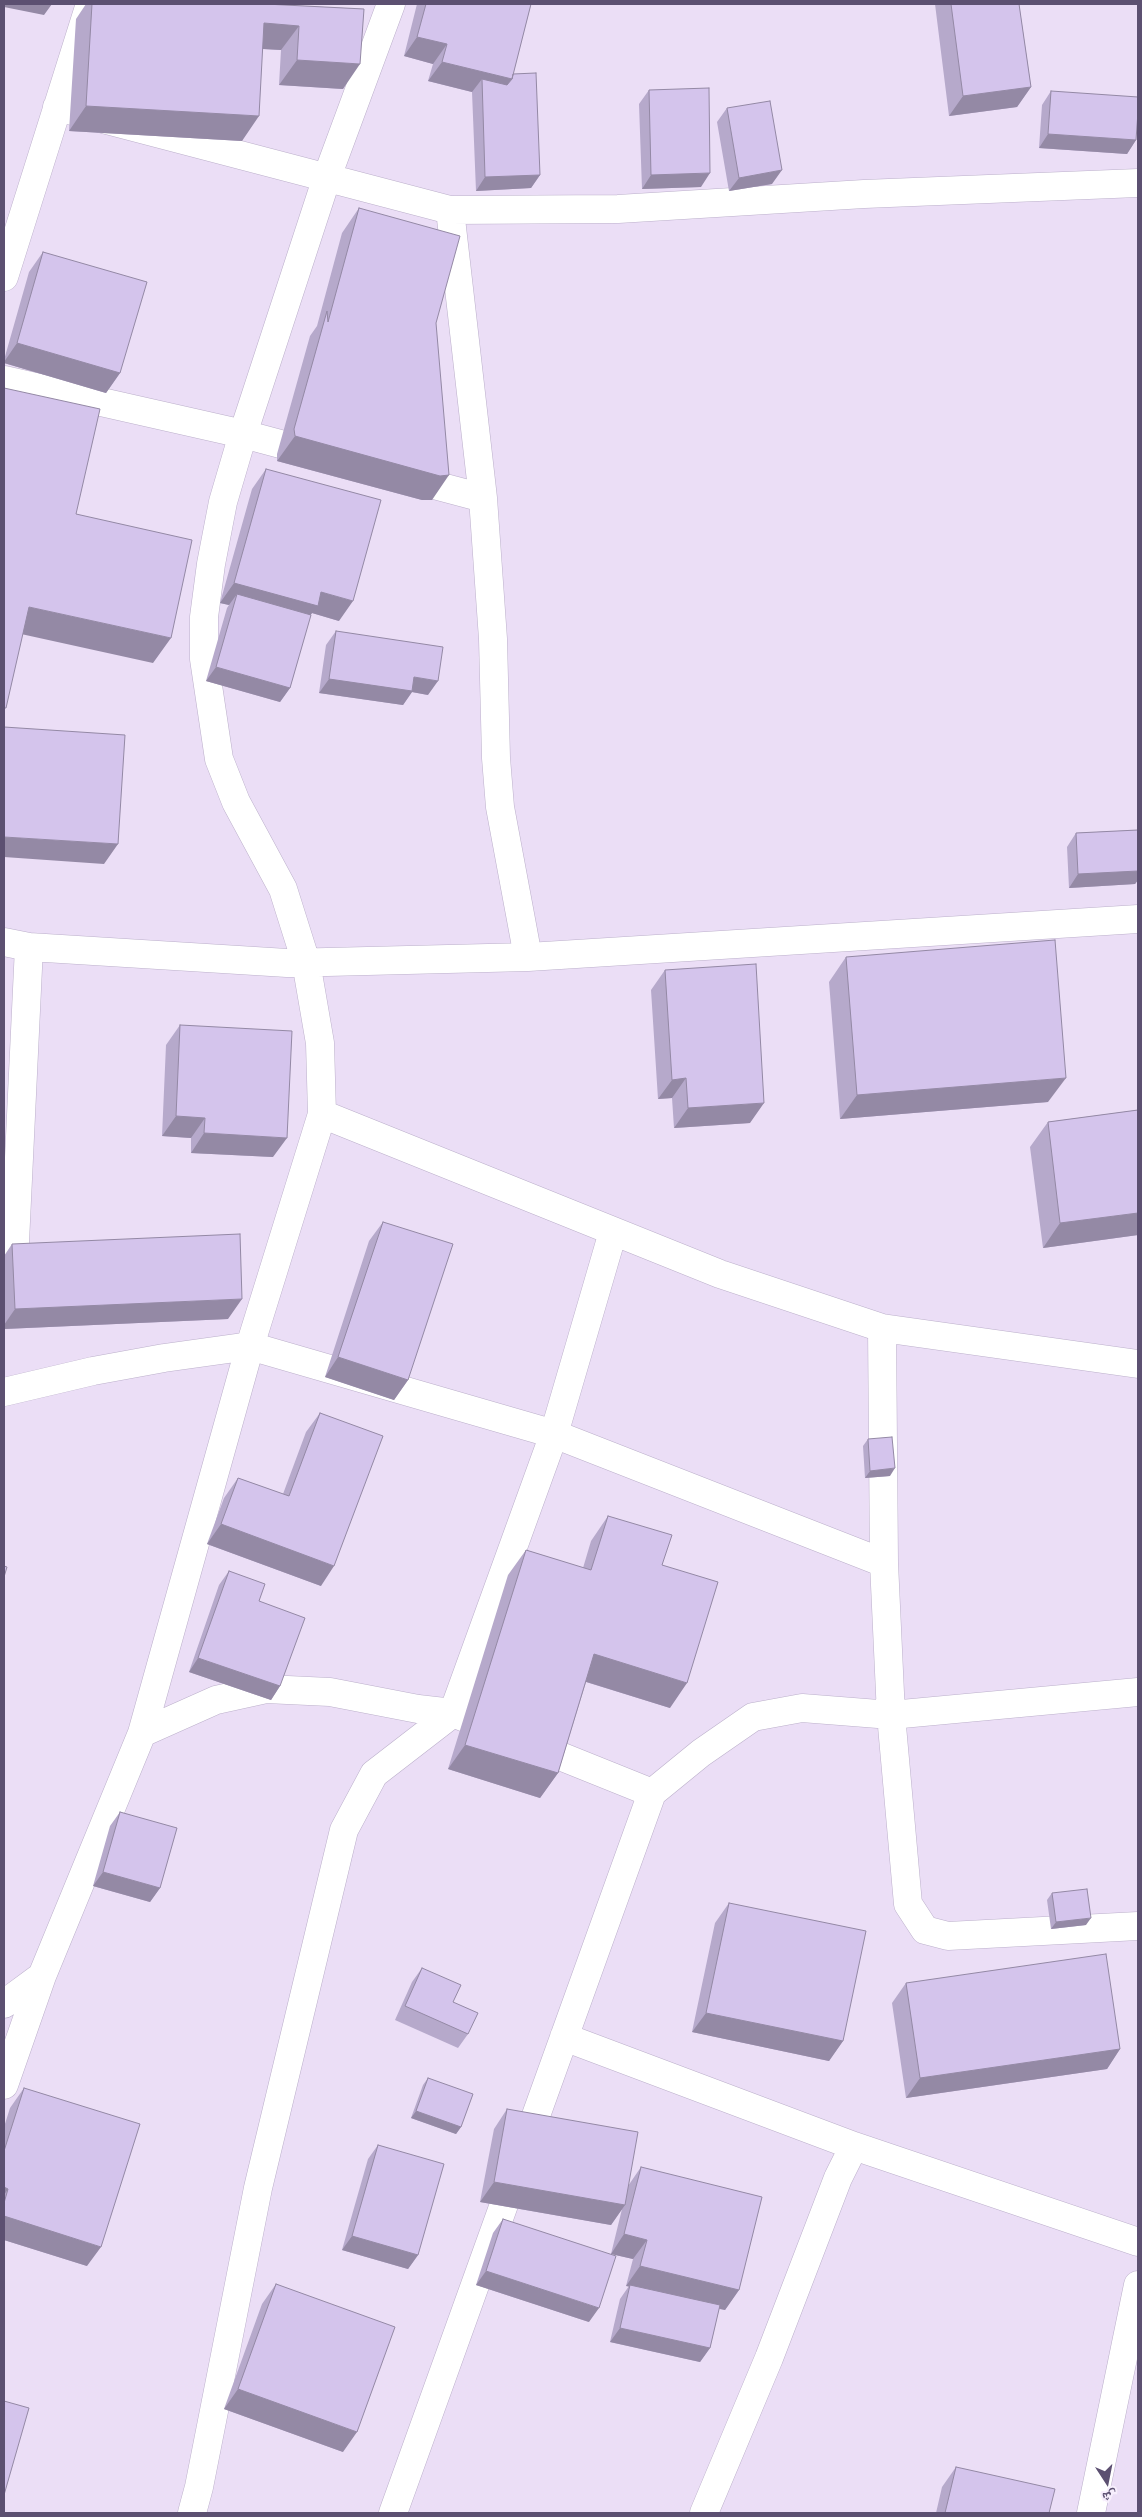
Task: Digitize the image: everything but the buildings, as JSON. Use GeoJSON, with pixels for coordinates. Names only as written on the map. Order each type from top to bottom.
{"type":"FeatureCollection","features":[{"type":"Feature","properties":{"kind":"street"},"geometry":{"type":"LineString","coordinates":[[4,277],[90,4]]}},
{"type":"Feature","properties":{"kind":"street"},"geometry":{"type":"LineString","coordinates":[[4,2085],[42,1976],[142,1733],[250,1346],[322,1114],[320,1043],[306,962],[283,889],[236,802],[219,759],[204,659],[204,617],[211,564],[223,502],[243,434],[328,176],[391,4]]}},
{"type":"Feature","properties":{"kind":"street"},"geometry":{"type":"LineString","coordinates":[[57,107],[328,176],[450,210],[618,209],[864,194],[1138,182]]}},
{"type":"Feature","properties":{"kind":"street"},"geometry":{"type":"LineString","coordinates":[[450,210],[483,498],[494,639],[496,758],[500,807],[528,957]]}},
{"type":"Feature","properties":{"kind":"street"},"geometry":{"type":"LineString","coordinates":[[4,380],[243,434],[339,460]]}},
{"type":"Feature","properties":{"kind":"street"},"geometry":{"type":"LineString","coordinates":[[377,470],[483,498]]}},
{"type":"Feature","properties":{"kind":"street"},"geometry":{"type":"LineString","coordinates":[[4,1302],[14,1263],[16,945],[287,963],[528,957],[1138,919]]}},
{"type":"Feature","properties":{"kind":"street"},"geometry":{"type":"LineString","coordinates":[[322,1114],[720,1274],[882,1328],[1138,1364]]}},
{"type":"Feature","properties":{"kind":"street"},"geometry":{"type":"LineString","coordinates":[[192,2513],[199,2487],[258,2188],[344,1830],[374,1774],[453,1713],[554,1434],[613,1232]]}},
{"type":"Feature","properties":{"kind":"street"},"geometry":{"type":"LineString","coordinates":[[882,1328],[884,1563],[891,1715],[908,1904],[925,1930],[948,1936],[1138,1926]]}},
{"type":"Feature","properties":{"kind":"street"},"geometry":{"type":"LineString","coordinates":[[4,1392],[93,1371],[250,1346],[554,1434],[884,1563]]}},
{"type":"Feature","properties":{"kind":"street"},"geometry":{"type":"LineString","coordinates":[[142,1733],[216,1700],[266,1689],[330,1692],[418,1709],[453,1713],[652,1793]]}},
{"type":"Feature","properties":{"kind":"street"},"geometry":{"type":"LineString","coordinates":[[393,2513],[652,1793],[702,1753],[753,1717],[802,1708],[891,1715],[1138,1692]]}},
{"type":"Feature","properties":{"kind":"street"},"geometry":{"type":"LineString","coordinates":[[4,2004],[42,1976]]}},
{"type":"Feature","properties":{"kind":"street"},"geometry":{"type":"LineString","coordinates":[[564,2037],[854,2146],[1138,2242]]}},
{"type":"Feature","properties":{"kind":"street"},"geometry":{"type":"LineString","coordinates":[[704,2513],[769,2358],[838,2178],[854,2146]]}},
{"type":"Feature","properties":{"kind":"street"},"geometry":{"type":"LineString","coordinates":[[1091,2513],[1138,2285]]}},
{"type":"Feature","properties":{"kind":"shaded area"},"geometry":{"type":"Polygon","coordinates":[[[4,4],[1138,4],[1138,2513],[4,2513],[4,4]]]}}]}
